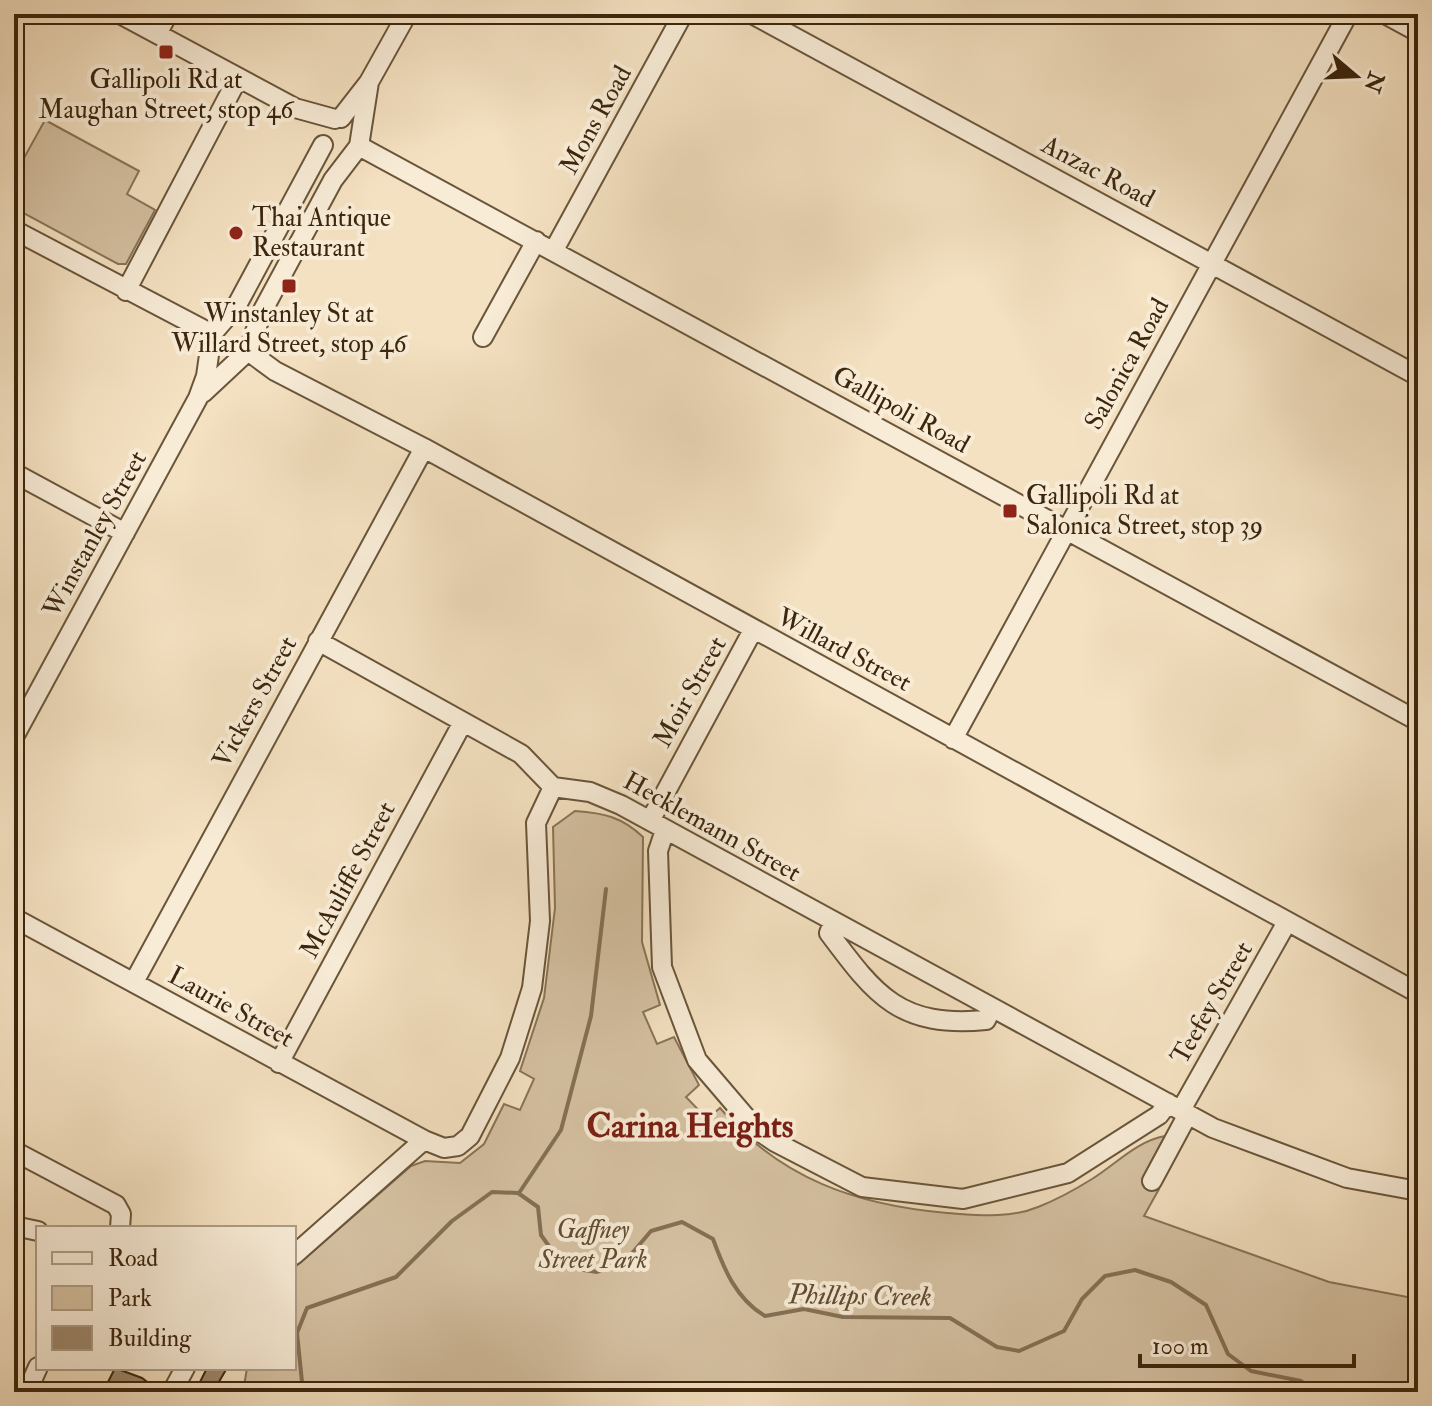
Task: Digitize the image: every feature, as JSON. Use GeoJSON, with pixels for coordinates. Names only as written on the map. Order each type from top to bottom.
{"type":"FeatureCollection","features":[{"type":"Feature","properties":{"kind":"street"},"geometry":{"type":"LineString","coordinates":[[120,14],[295,108],[315,125],[331,155],[356,145],[353,122],[295,108]]}},
{"type":"Feature","properties":{"kind":"street"},"geometry":{"type":"LineString","coordinates":[[157,34],[168,14]]}},
{"type":"Feature","properties":{"kind":"street","name":"Winstanley Street"},"geometry":{"type":"LineString","coordinates":[[16,730],[198,398],[215,335],[237,305],[322,142],[325,127],[338,119],[369,82],[407,14]]}},
{"type":"Feature","properties":{"kind":"street","name":"Mons Road"},"geometry":{"type":"LineString","coordinates":[[554,250],[683,14]]}},
{"type":"Feature","properties":{"kind":"street","name":"Anzac Road"},"geometry":{"type":"LineString","coordinates":[[752,14],[1418,376]]}},
{"type":"Feature","properties":{"kind":"street","name":"Salonica Road"},"geometry":{"type":"LineString","coordinates":[[953,739],[1348,14]]}},
{"type":"Feature","properties":{"kind":"street"},"geometry":{"type":"LineString","coordinates":[[1385,14],[1418,32]]}},
{"type":"Feature","properties":{"kind":"street"},"geometry":{"type":"LineString","coordinates":[[126,291],[238,78]]}},
{"type":"Feature","properties":{"kind":"street","name":"Winstanley Street"},"geometry":{"type":"LineString","coordinates":[[198,398],[246,349],[333,180],[356,145],[369,82]]}},
{"type":"Feature","properties":{"kind":"street","name":"Gallipoli Road"},"geometry":{"type":"LineString","coordinates":[[356,145],[1418,721]]}},
{"type":"Feature","properties":{"kind":"street"},"geometry":{"type":"LineString","coordinates":[[14,230],[215,335],[225,360],[246,349],[239,323],[215,335]]}},
{"type":"Feature","properties":{"kind":"street"},"geometry":{"type":"LineString","coordinates":[[483,337],[536,241]]}},
{"type":"Feature","properties":{"kind":"street","name":"Willard Street"},"geometry":{"type":"LineString","coordinates":[[246,349],[275,371],[424,448],[1418,993]]}},
{"type":"Feature","properties":{"kind":"street","name":"Vickers Street"},"geometry":{"type":"LineString","coordinates":[[134,982],[424,448]]}},
{"type":"Feature","properties":{"kind":"street"},"geometry":{"type":"LineString","coordinates":[[14,473],[125,533]]}},
{"type":"Feature","properties":{"kind":"street","name":"Moir Street"},"geometry":{"type":"LineString","coordinates":[[753,630],[658,825],[658,952],[697,1060],[756,1129],[843,1180],[862,1187],[951,1199],[1042,1181],[1079,1167],[1159,1115],[1179,1109]]}},
{"type":"Feature","properties":{"kind":"street"},"geometry":{"type":"LineString","coordinates":[[298,1252],[424,1140],[444,1148],[458,1146],[470,1136],[510,1058],[532,988],[540,921],[536,823],[553,787],[521,754],[318,641]]}},
{"type":"Feature","properties":{"kind":"street","name":"McAuliffe Street"},"geometry":{"type":"LineString","coordinates":[[279,1063],[463,722]]}},
{"type":"Feature","properties":{"kind":"street","name":"Hecklemann Street"},"geometry":{"type":"LineString","coordinates":[[553,787],[598,795],[658,825],[833,923],[1241,1140],[1347,1178],[1418,1191]]}},
{"type":"Feature","properties":{"kind":"street","name":"Laurie Street"},"geometry":{"type":"LineString","coordinates":[[14,918],[424,1140]]}},
{"type":"Feature","properties":{"kind":"street","name":"Teefey Street"},"geometry":{"type":"LineString","coordinates":[[1152,1181],[1179,1109],[1287,922]]}},
{"type":"Feature","properties":{"kind":"street"},"geometry":{"type":"LineString","coordinates":[[833,923],[829,933],[864,980],[880,997],[902,1010],[932,1019],[968,1021],[986,1020],[992,1008]]}},
{"type":"Feature","properties":{"kind":"street"},"geometry":{"type":"LineString","coordinates":[[14,1151],[116,1205],[121,1214],[120,1226]]}},
{"type":"Feature","properties":{"kind":"street"},"geometry":{"type":"LineString","coordinates":[[14,1226],[36,1231]]}},
{"type":"Feature","properties":{"kind":"street"},"geometry":{"type":"LineString","coordinates":[[27,1392],[37,1370]]}},
{"type":"Feature","properties":{"kind":"street"},"geometry":{"type":"LineString","coordinates":[[172,1392],[184,1370]]}},
{"type":"Feature","properties":{"kind":"green space"},"geometry":{"type":"Polygon","coordinates":[[[45,120],[139,171],[127,194],[155,210],[126,264],[118,264],[14,208],[14,176],[45,120]]]}},
{"type":"Feature","properties":{"kind":"green space","name":"Gaffney Street Park"},"geometry":{"type":"Polygon","coordinates":[[[575,811],[595,813],[628,825],[643,837],[642,942],[660,1005],[643,1012],[657,1044],[674,1037],[699,1085],[686,1097],[707,1119],[720,1108],[743,1133],[768,1153],[794,1170],[851,1195],[914,1209],[981,1215],[1016,1213],[1045,1204],[1092,1179],[1136,1148],[1165,1136],[1142,1179],[1159,1189],[1144,1216],[1329,1282],[1418,1299],[1418,1392],[243,1392],[247,1370],[296,1370],[296,1266],[411,1166],[425,1161],[460,1163],[484,1144],[504,1104],[520,1110],[534,1079],[520,1071],[544,998],[555,908],[553,827],[575,811]]]}},
{"type":"Feature","properties":{"kind":"building"},"geometry":{"type":"Polygon","coordinates":[[[114,1370],[120,1370],[142,1378],[160,1392],[103,1392],[114,1370]]]}},
{"type":"Feature","properties":{"kind":"building"},"geometry":{"type":"Polygon","coordinates":[[[206,1370],[226,1370],[213,1392],[195,1392],[206,1370]]]}},
{"type":"Feature","properties":{"kind":"waterway"},"geometry":{"type":"LineString","coordinates":[[519,1193],[561,1130],[591,1016],[606,889]]}},
{"type":"Feature","properties":{"kind":"waterway","name":"Phillips Creek"},"geometry":{"type":"LineString","coordinates":[[303,1392],[297,1333],[307,1308],[396,1277],[452,1221],[492,1192],[518,1193],[538,1207],[541,1235],[564,1267],[597,1272],[628,1258],[651,1231],[682,1222],[713,1239],[739,1292],[765,1316],[804,1309],[843,1317],[950,1318],[997,1347],[1019,1351],[1064,1331],[1082,1299],[1105,1276],[1135,1270],[1171,1282],[1206,1305],[1228,1354],[1251,1371],[1301,1381],[1315,1392]]}},
{"type":"Feature","properties":{"kind":"place","name":"Gallipoli Rd at Maughan Street, stop 46"},"geometry":{"type":"Point","coordinates":[166,52]}},
{"type":"Feature","properties":{"kind":"place","name":"Thai Antique Restaurant"},"geometry":{"type":"Point","coordinates":[236,233]}},
{"type":"Feature","properties":{"kind":"place","name":"Winstanley St at Willard Street, stop 46"},"geometry":{"type":"Point","coordinates":[289,286]}},
{"type":"Feature","properties":{"kind":"place","name":"Gallipoli Rd at Salonica Street, stop 39"},"geometry":{"type":"Point","coordinates":[1010,511]}},
{"type":"Feature","properties":{"kind":"district","name":"Carina Heights"},"geometry":{"type":"Point","coordinates":[690,1126]}}]}
